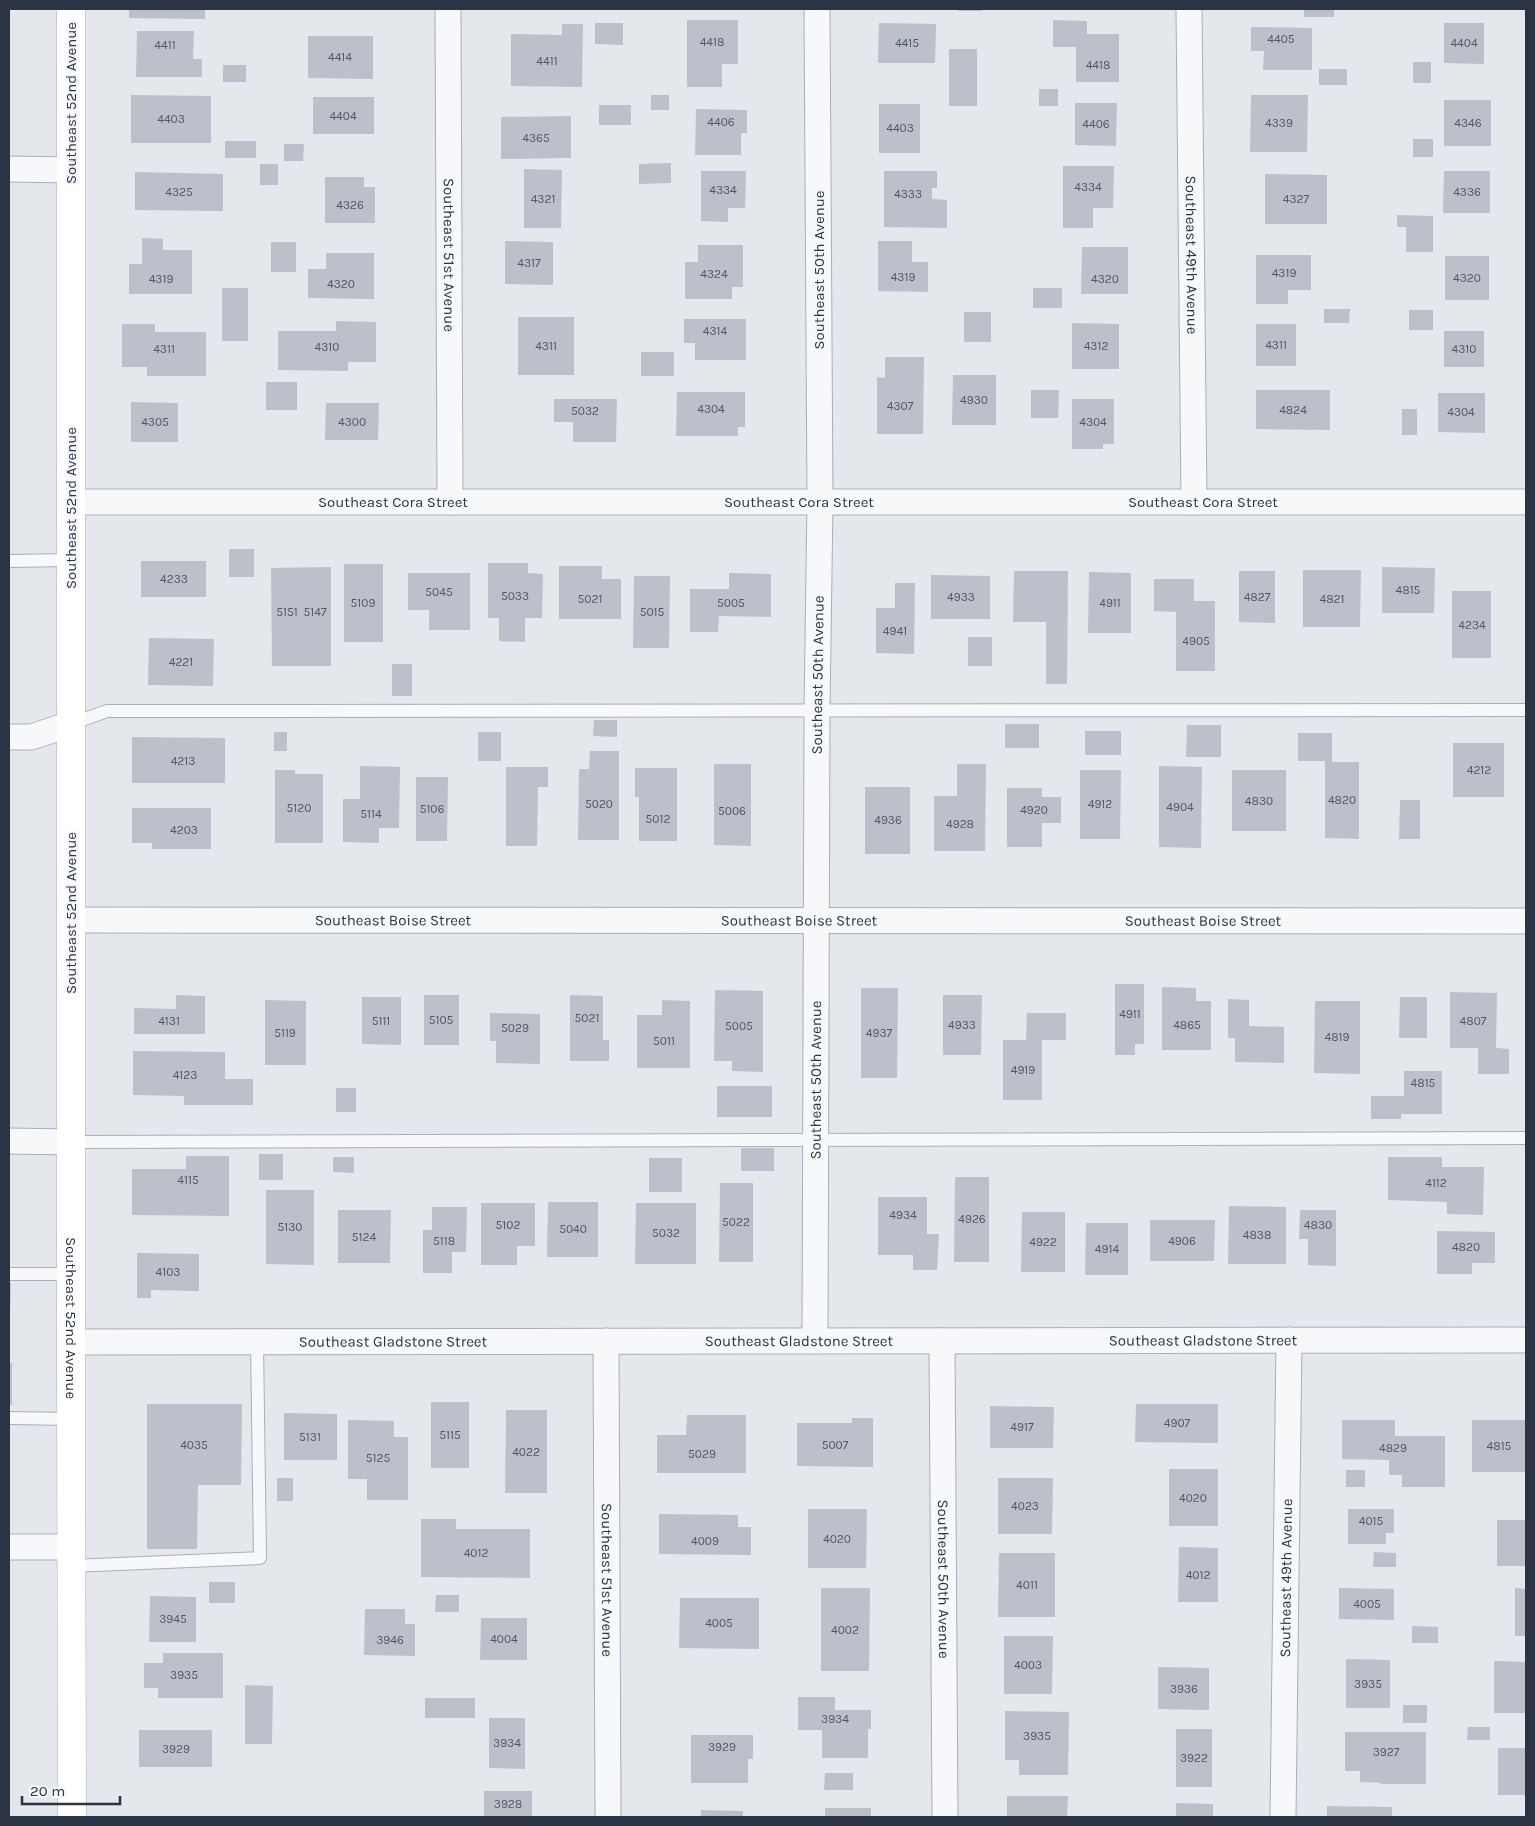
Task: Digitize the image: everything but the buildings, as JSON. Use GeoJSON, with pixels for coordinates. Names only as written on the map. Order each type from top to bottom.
{"type":"FeatureCollection","features":[{"type":"Feature","properties":{"kind":"main road","name":"Southeast 52nd Avenue"},"geometry":{"type":"LineString","coordinates":[[71,9],[70,1342],[72,1817]]}},
{"type":"Feature","properties":{"kind":"street","name":"Southeast 51st Avenue"},"geometry":{"type":"LineString","coordinates":[[448,9],[450,502]]}},
{"type":"Feature","properties":{"kind":"street","name":"Southeast 50th Avenue"},"geometry":{"type":"LineString","coordinates":[[815,1341],[817,711],[820,502],[817,9]]}},
{"type":"Feature","properties":{"kind":"street","name":"Southeast 49th Avenue"},"geometry":{"type":"LineString","coordinates":[[1189,9],[1194,502]]}},
{"type":"Feature","properties":{"kind":"street"},"geometry":{"type":"LineString","coordinates":[[9,169],[71,170]]}},
{"type":"Feature","properties":{"kind":"street","name":"Southeast Cora Street"},"geometry":{"type":"LineString","coordinates":[[71,502],[1526,502]]}},
{"type":"Feature","properties":{"kind":"street"},"geometry":{"type":"LineString","coordinates":[[9,737],[30,737],[71,724]]}},
{"type":"Feature","properties":{"kind":"street","name":"Southeast Boise Street"},"geometry":{"type":"LineString","coordinates":[[71,920],[1526,921]]}},
{"type":"Feature","properties":{"kind":"street"},"geometry":{"type":"LineString","coordinates":[[9,1141],[70,1142]]}},
{"type":"Feature","properties":{"kind":"street","name":"Southeast 49th Avenue"},"geometry":{"type":"LineString","coordinates":[[1283,1817],[1289,1340]]}},
{"type":"Feature","properties":{"kind":"street","name":"Southeast Gladstone Street"},"geometry":{"type":"LineString","coordinates":[[70,1342],[1526,1340]]}},
{"type":"Feature","properties":{"kind":"street","name":"Southeast 51st Avenue"},"geometry":{"type":"LineString","coordinates":[[606,1341],[608,1817]]}},
{"type":"Feature","properties":{"kind":"street","name":"Southeast 50th Avenue"},"geometry":{"type":"LineString","coordinates":[[942,1341],[944,1817]]}},
{"type":"Feature","properties":{"kind":"street"},"geometry":{"type":"LineString","coordinates":[[9,1547],[71,1556]]}},
{"type":"Feature","properties":{"kind":"lane"},"geometry":{"type":"LineString","coordinates":[[9,561],[71,560]]}},
{"type":"Feature","properties":{"kind":"lane"},"geometry":{"type":"LineString","coordinates":[[71,724],[107,711],[1526,710]]}},
{"type":"Feature","properties":{"kind":"lane"},"geometry":{"type":"LineString","coordinates":[[70,1142],[1526,1138]]}},
{"type":"Feature","properties":{"kind":"lane"},"geometry":{"type":"LineString","coordinates":[[9,1274],[70,1274]]}},
{"type":"Feature","properties":{"kind":"lane"},"geometry":{"type":"LineString","coordinates":[[71,1556],[260,1558],[257,1342]]}},
{"type":"Feature","properties":{"kind":"lane"},"geometry":{"type":"LineString","coordinates":[[9,1418],[71,1418]]}}]}
